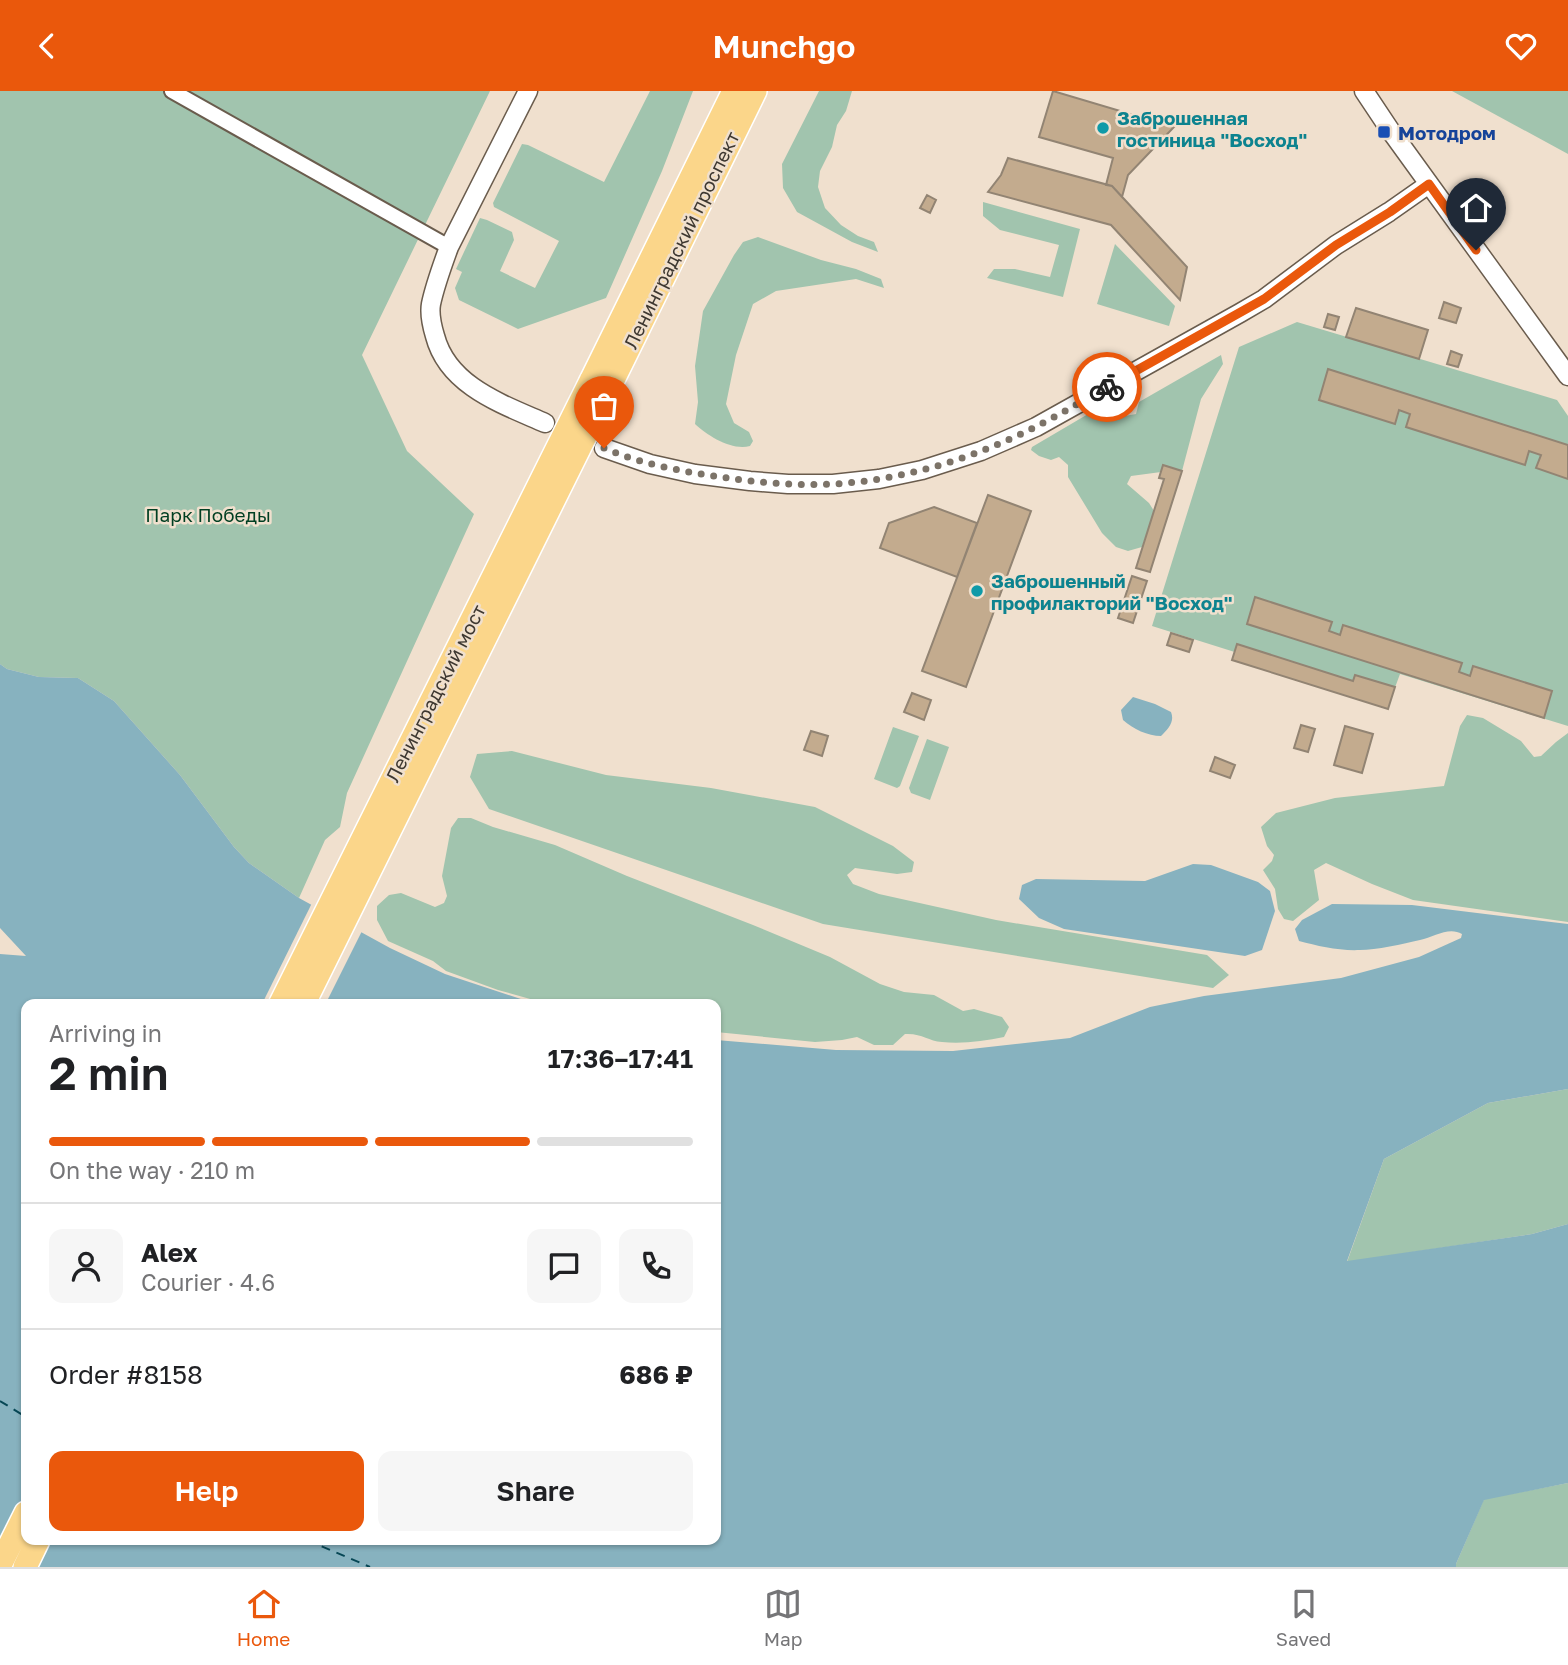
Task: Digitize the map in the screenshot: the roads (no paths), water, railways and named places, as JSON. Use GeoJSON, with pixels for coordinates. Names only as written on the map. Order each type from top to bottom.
{"type":"FeatureCollection","features":[{"type":"Feature","properties":{"kind":"main road","name":"Ленинградский проспект"},"geometry":{"type":"LineString","coordinates":[[600,386],[734,91]]}},
{"type":"Feature","properties":{"kind":"main road","name":"Ленинградский проспект"},"geometry":{"type":"LineString","coordinates":[[600,386],[755,91]]}},
{"type":"Feature","properties":{"kind":"main road","name":"Ленинградский мост"},"geometry":{"type":"LineString","coordinates":[[283,999],[600,386]]}},
{"type":"Feature","properties":{"kind":"main road","name":"Ленинградский мост"},"geometry":{"type":"LineString","coordinates":[[306,999],[600,386]]}},
{"type":"Feature","properties":{"kind":"main road"},"geometry":{"type":"LineString","coordinates":[[0,1565],[21,1523]]}},
{"type":"Feature","properties":{"kind":"main road"},"geometry":{"type":"LineString","coordinates":[[25,1567],[36,1545]]}},
{"type":"Feature","properties":{"kind":"street"},"geometry":{"type":"LineString","coordinates":[[172,91],[449,247]]}},
{"type":"Feature","properties":{"kind":"street"},"geometry":{"type":"LineString","coordinates":[[528,91],[449,247],[431,306],[437,347],[462,379],[480,393],[545,423]]}},
{"type":"Feature","properties":{"kind":"street"},"geometry":{"type":"LineString","coordinates":[[709,142],[723,91]]}},
{"type":"Feature","properties":{"kind":"street"},"geometry":{"type":"LineString","coordinates":[[1364,91],[1568,376]]}},
{"type":"Feature","properties":{"kind":"street"},"geometry":{"type":"LineString","coordinates":[[604,448],[650,464],[695,474],[788,484],[833,484],[879,479],[922,470],[981,451],[1036,427],[1240,313],[1429,184]]}},
{"type":"Feature","properties":{"kind":"water"},"geometry":{"type":"Polygon","coordinates":[[[0,664],[7,669],[39,677],[78,678],[114,701],[180,775],[249,863],[299,898],[390,948],[445,974],[521,999],[21,999],[21,1545],[721,1545],[721,1040],[836,1050],[953,1051],[1070,1038],[1150,1007],[1204,996],[1341,978],[1419,957],[1461,938],[1462,934],[1452,931],[1413,942],[1366,950],[1336,949],[1299,941],[1295,929],[1302,920],[1332,904],[1412,905],[1568,924],[1568,1089],[1488,1103],[1384,1159],[1347,1261],[1532,1234],[1568,1224],[1568,1483],[1484,1500],[1456,1567],[36,1567],[0,1557],[0,954],[26,956],[0,928],[0,664]]]}},
{"type":"Feature","properties":{"kind":"water"},"geometry":{"type":"Polygon","coordinates":[[[1133,697],[1171,712],[1171,722],[1161,736],[1141,731],[1123,720],[1121,710],[1133,697]]]}},
{"type":"Feature","properties":{"kind":"water"},"geometry":{"type":"Polygon","coordinates":[[[1193,864],[1211,865],[1258,882],[1270,891],[1275,911],[1262,950],[1245,956],[1064,929],[1039,918],[1019,899],[1022,885],[1036,879],[1145,881],[1193,864]]]}},
{"type":"Feature","properties":{"kind":"place","name":"Заброшенная гостиница \"Восход\""},"geometry":{"type":"Point","coordinates":[1103,128]}},
{"type":"Feature","properties":{"kind":"place","name":"Мотодром"},"geometry":{"type":"Point","coordinates":[1384,132]}},
{"type":"Feature","properties":{"kind":"place","name":"Заброшенный профилакторий \"Восход\""},"geometry":{"type":"Point","coordinates":[977,591]}},
{"type":"Feature","properties":{"kind":"park label","name":"Парк Победы"},"geometry":{"type":"Point","coordinates":[208,514]}}]}
